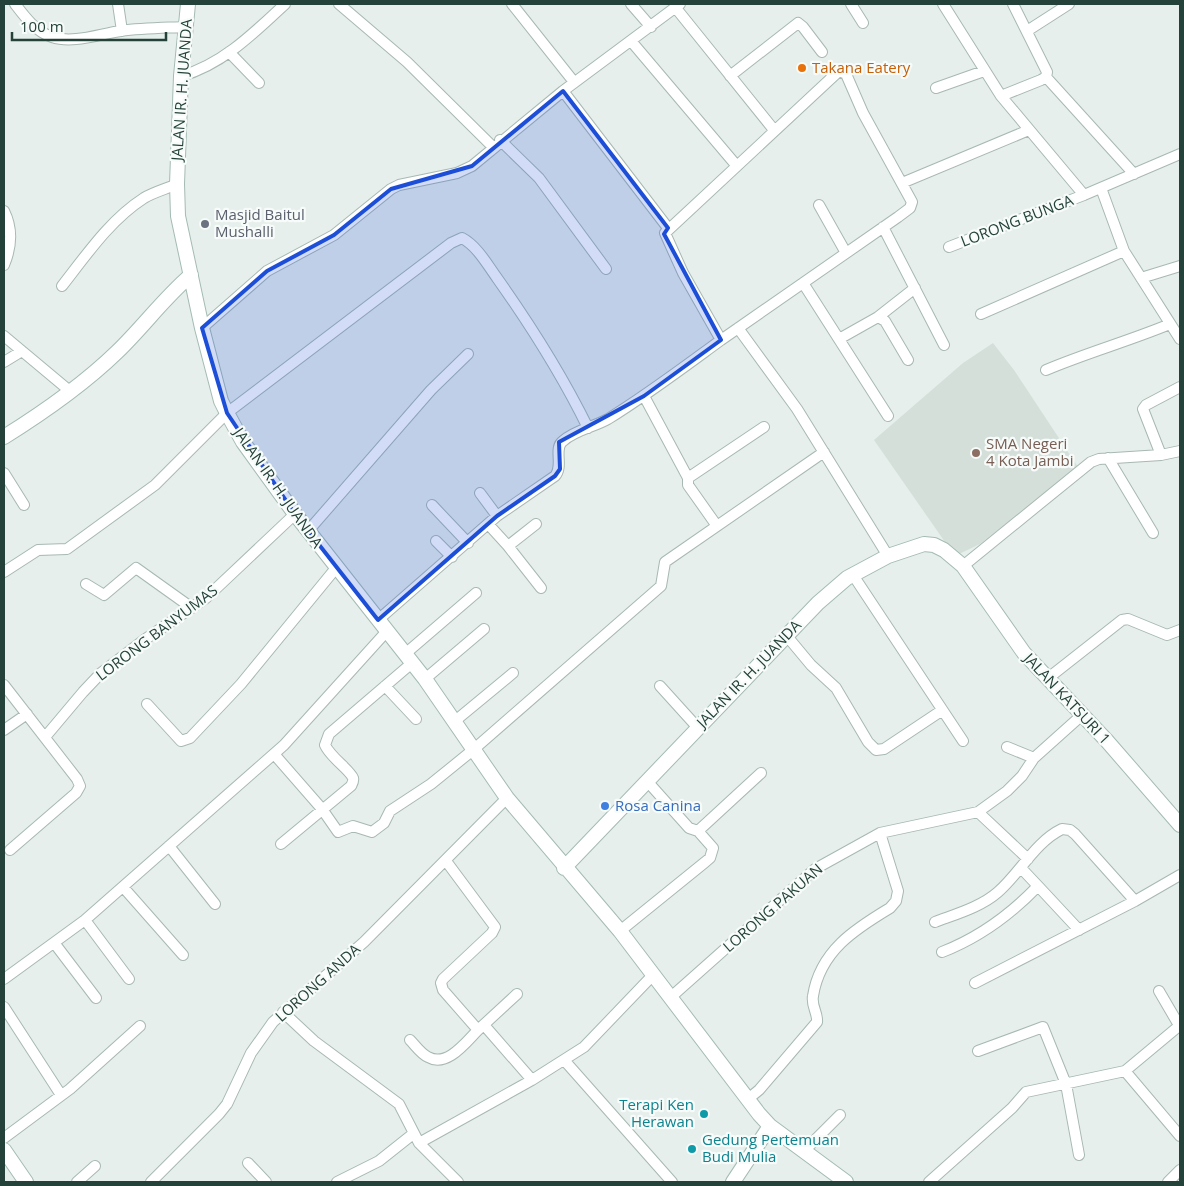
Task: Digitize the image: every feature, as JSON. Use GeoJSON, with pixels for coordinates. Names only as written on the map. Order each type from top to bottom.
{"type":"FeatureCollection","features":[{"type":"Feature","properties":{"kind":"main road","name":"JALAN IR. H. JUANDA"},"geometry":{"type":"LineString","coordinates":[[188,4],[181,76],[176,184],[178,216],[202,328],[221,401],[243,442],[336,568],[425,679],[456,721],[473,750],[507,798],[654,974],[770,1126],[846,1182]]}},
{"type":"Feature","properties":{"kind":"main road"},"geometry":{"type":"LineString","coordinates":[[4,437],[71,392],[117,352],[174,290],[192,275]]}},
{"type":"Feature","properties":{"kind":"main road","name":"JALAN IR. H. JUANDA"},"geometry":{"type":"LineString","coordinates":[[564,868],[786,635],[818,603],[853,575],[888,556],[924,544],[944,550],[963,566]]}},
{"type":"Feature","properties":{"kind":"main road","name":"JALAN KATSURI 1"},"geometry":{"type":"LineString","coordinates":[[963,566],[1024,653],[1047,680],[1107,741],[1180,825]]}},
{"type":"Feature","properties":{"kind":"main road"},"geometry":{"type":"LineString","coordinates":[[733,1182],[770,1126]]}},
{"type":"Feature","properties":{"kind":"main road"},"geometry":{"type":"LineString","coordinates":[[4,1150],[26,1182]]}},
{"type":"Feature","properties":{"kind":"street"},"geometry":{"type":"LineString","coordinates":[[15,4],[31,24],[52,37],[76,39],[122,31],[186,27]]}},
{"type":"Feature","properties":{"kind":"street"},"geometry":{"type":"LineString","coordinates":[[118,4],[122,31]]}},
{"type":"Feature","properties":{"kind":"street"},"geometry":{"type":"LineString","coordinates":[[181,76],[195,73],[229,52],[285,4]]}},
{"type":"Feature","properties":{"kind":"street"},"geometry":{"type":"LineString","coordinates":[[339,4],[407,62],[497,144],[539,178],[606,269]]}},
{"type":"Feature","properties":{"kind":"street"},"geometry":{"type":"LineString","coordinates":[[512,4],[574,82]]}},
{"type":"Feature","properties":{"kind":"street"},"geometry":{"type":"LineString","coordinates":[[631,4],[651,27]]}},
{"type":"Feature","properties":{"kind":"street"},"geometry":{"type":"LineString","coordinates":[[851,4],[863,23]]}},
{"type":"Feature","properties":{"kind":"street"},"geometry":{"type":"LineString","coordinates":[[943,4],[1001,96],[1084,195]]}},
{"type":"Feature","properties":{"kind":"street"},"geometry":{"type":"LineString","coordinates":[[1001,96],[1046,77],[1048,72],[1013,4]]}},
{"type":"Feature","properties":{"kind":"street"},"geometry":{"type":"LineString","coordinates":[[1027,31],[1069,4]]}},
{"type":"Feature","properties":{"kind":"street"},"geometry":{"type":"LineString","coordinates":[[202,328],[267,271],[334,235],[391,189],[464,170],[478,161],[574,82],[631,42],[678,5],[730,76],[774,130]]}},
{"type":"Feature","properties":{"kind":"street"},"geometry":{"type":"LineString","coordinates":[[730,76],[798,23],[822,52]]}},
{"type":"Feature","properties":{"kind":"street"},"geometry":{"type":"LineString","coordinates":[[631,42],[736,165]]}},
{"type":"Feature","properties":{"kind":"street"},"geometry":{"type":"LineString","coordinates":[[229,52],[259,83]]}},
{"type":"Feature","properties":{"kind":"street"},"geometry":{"type":"LineString","coordinates":[[4,979],[55,944],[85,920],[274,754],[382,626],[497,516],[555,476],[560,469],[561,442],[602,422],[644,396],[738,328],[883,228],[911,205],[902,183],[863,113],[846,74],[842,71],[835,73],[668,228],[664,236],[721,340]]}},
{"type":"Feature","properties":{"kind":"street"},"geometry":{"type":"LineString","coordinates":[[936,88],[984,71]]}},
{"type":"Feature","properties":{"kind":"street"},"geometry":{"type":"LineString","coordinates":[[1046,77],[1134,174]]}},
{"type":"Feature","properties":{"kind":"street"},"geometry":{"type":"LineString","coordinates":[[563,91],[668,228]]}},
{"type":"Feature","properties":{"kind":"street"},"geometry":{"type":"LineString","coordinates":[[902,183],[1029,130]]}},
{"type":"Feature","properties":{"kind":"street","name":"LORONG BUNGA"},"geometry":{"type":"LineString","coordinates":[[949,247],[1084,195],[1180,154]]}},
{"type":"Feature","properties":{"kind":"street"},"geometry":{"type":"LineString","coordinates":[[62,286],[99,238],[124,213],[146,197],[176,184]]}},
{"type":"Feature","properties":{"kind":"street"},"geometry":{"type":"LineString","coordinates":[[1101,188],[1124,251],[1179,336]]}},
{"type":"Feature","properties":{"kind":"street"},"geometry":{"type":"LineString","coordinates":[[818,205],[846,253]]}},
{"type":"Feature","properties":{"kind":"street"},"geometry":{"type":"LineString","coordinates":[[4,211],[10,222],[12,237],[4,265]]}},
{"type":"Feature","properties":{"kind":"street"},"geometry":{"type":"LineString","coordinates":[[883,228],[944,345]]}},
{"type":"Feature","properties":{"kind":"street"},"geometry":{"type":"LineString","coordinates":[[4,572],[38,550],[67,549],[155,485],[227,413],[451,243],[462,238],[478,252],[518,308],[564,379],[588,428]]}},
{"type":"Feature","properties":{"kind":"street"},"geometry":{"type":"LineString","coordinates":[[981,314],[1124,251]]}},
{"type":"Feature","properties":{"kind":"street"},"geometry":{"type":"LineString","coordinates":[[1141,278],[1180,266]]}},
{"type":"Feature","properties":{"kind":"street"},"geometry":{"type":"LineString","coordinates":[[803,283],[888,416]]}},
{"type":"Feature","properties":{"kind":"street"},"geometry":{"type":"LineString","coordinates":[[839,340],[878,317],[915,288]]}},
{"type":"Feature","properties":{"kind":"street"},"geometry":{"type":"LineString","coordinates":[[878,317],[885,321],[908,360]]}},
{"type":"Feature","properties":{"kind":"street"},"geometry":{"type":"LineString","coordinates":[[1046,370],[1090,351],[1133,339],[1170,324]]}},
{"type":"Feature","properties":{"kind":"street"},"geometry":{"type":"LineString","coordinates":[[738,328],[797,410],[888,556]]}},
{"type":"Feature","properties":{"kind":"street"},"geometry":{"type":"LineString","coordinates":[[4,336],[71,392]]}},
{"type":"Feature","properties":{"kind":"street"},"geometry":{"type":"LineString","coordinates":[[4,362],[22,352]]}},
{"type":"Feature","properties":{"kind":"street"},"geometry":{"type":"LineString","coordinates":[[308,531],[432,390],[468,354]]}},
{"type":"Feature","properties":{"kind":"street"},"geometry":{"type":"LineString","coordinates":[[1161,455],[1143,409],[1146,405],[1180,387]]}},
{"type":"Feature","properties":{"kind":"street"},"geometry":{"type":"LineString","coordinates":[[644,396],[688,478],[688,485],[717,526]]}},
{"type":"Feature","properties":{"kind":"street"},"geometry":{"type":"LineString","coordinates":[[688,478],[764,427]]}},
{"type":"Feature","properties":{"kind":"street"},"geometry":{"type":"LineString","coordinates":[[963,566],[1082,468],[1099,458],[1161,455],[1180,450]]}},
{"type":"Feature","properties":{"kind":"street"},"geometry":{"type":"LineString","coordinates":[[274,754],[322,809],[338,832],[353,826],[372,832],[384,823],[390,811],[431,784],[473,750],[661,586],[665,562],[824,452]]}},
{"type":"Feature","properties":{"kind":"street"},"geometry":{"type":"LineString","coordinates":[[1108,458],[1153,533]]}},
{"type":"Feature","properties":{"kind":"street"},"geometry":{"type":"LineString","coordinates":[[4,473],[24,505]]}},
{"type":"Feature","properties":{"kind":"street"},"geometry":{"type":"LineString","coordinates":[[480,492],[497,516]]}},
{"type":"Feature","properties":{"kind":"street"},"geometry":{"type":"LineString","coordinates":[[432,505],[468,543]]}},
{"type":"Feature","properties":{"kind":"street","name":"LORONG BANYUMAS"},"geometry":{"type":"LineString","coordinates":[[46,736],[82,692],[102,673],[144,640],[192,608],[221,584],[295,514]]}},
{"type":"Feature","properties":{"kind":"street"},"geometry":{"type":"LineString","coordinates":[[488,524],[541,588]]}},
{"type":"Feature","properties":{"kind":"street"},"geometry":{"type":"LineString","coordinates":[[508,546],[536,524]]}},
{"type":"Feature","properties":{"kind":"street"},"geometry":{"type":"LineString","coordinates":[[436,540],[452,557]]}},
{"type":"Feature","properties":{"kind":"street"},"geometry":{"type":"LineString","coordinates":[[86,584],[104,595],[136,568],[192,608]]}},
{"type":"Feature","properties":{"kind":"street"},"geometry":{"type":"LineString","coordinates":[[146,704],[181,741],[190,738],[241,684],[336,568]]}},
{"type":"Feature","properties":{"kind":"street"},"geometry":{"type":"LineString","coordinates":[[853,575],[963,741]]}},
{"type":"Feature","properties":{"kind":"street"},"geometry":{"type":"LineString","coordinates":[[281,844],[351,786],[353,778],[329,753],[325,745],[326,739],[385,686],[409,658],[476,592]]}},
{"type":"Feature","properties":{"kind":"street"},"geometry":{"type":"LineString","coordinates":[[1047,680],[1122,620],[1128,619],[1168,635],[1180,630]]}},
{"type":"Feature","properties":{"kind":"street"},"geometry":{"type":"LineString","coordinates":[[425,679],[484,629]]}},
{"type":"Feature","properties":{"kind":"street"},"geometry":{"type":"LineString","coordinates":[[786,635],[811,665],[836,688],[868,742],[876,750],[884,749],[942,711]]}},
{"type":"Feature","properties":{"kind":"street"},"geometry":{"type":"LineString","coordinates":[[456,721],[513,673]]}},
{"type":"Feature","properties":{"kind":"street"},"geometry":{"type":"LineString","coordinates":[[4,685],[46,736],[80,786],[76,793],[10,850]]}},
{"type":"Feature","properties":{"kind":"street"},"geometry":{"type":"LineString","coordinates":[[385,686],[416,719]]}},
{"type":"Feature","properties":{"kind":"street"},"geometry":{"type":"LineString","coordinates":[[660,686],[698,728]]}},
{"type":"Feature","properties":{"kind":"street"},"geometry":{"type":"LineString","coordinates":[[4,730],[27,714]]}},
{"type":"Feature","properties":{"kind":"street","name":"LORONG PAKUAN"},"geometry":{"type":"LineString","coordinates":[[671,997],[810,873],[880,833],[978,812],[1006,792],[1022,776],[1034,758],[1082,715]]}},
{"type":"Feature","properties":{"kind":"street"},"geometry":{"type":"LineString","coordinates":[[1007,747],[1034,758]]}},
{"type":"Feature","properties":{"kind":"street"},"geometry":{"type":"LineString","coordinates":[[698,831],[761,773]]}},
{"type":"Feature","properties":{"kind":"street"},"geometry":{"type":"LineString","coordinates":[[620,932],[710,858],[713,848],[698,831],[689,828],[647,781]]}},
{"type":"Feature","properties":{"kind":"street","name":"LORONG ANDA"},"geometry":{"type":"LineString","coordinates":[[151,1182],[227,1104],[251,1053],[283,1012],[364,942],[507,798]]}},
{"type":"Feature","properties":{"kind":"street"},"geometry":{"type":"LineString","coordinates":[[978,812],[1028,859]]}},
{"type":"Feature","properties":{"kind":"street"},"geometry":{"type":"LineString","coordinates":[[935,922],[986,900],[998,892],[1028,859],[1057,831],[1062,829],[1070,830],[1135,902]]}},
{"type":"Feature","properties":{"kind":"street"},"geometry":{"type":"LineString","coordinates":[[748,1099],[759,1090],[818,1022],[812,1006],[812,996],[818,978],[840,941],[890,908],[896,901],[898,891],[880,833]]}},
{"type":"Feature","properties":{"kind":"street"},"geometry":{"type":"LineString","coordinates":[[169,846],[215,904]]}},
{"type":"Feature","properties":{"kind":"street"},"geometry":{"type":"LineString","coordinates":[[446,861],[495,927],[492,934],[441,983],[443,990],[532,1080]]}},
{"type":"Feature","properties":{"kind":"street"},"geometry":{"type":"LineString","coordinates":[[1021,868],[1079,930]]}},
{"type":"Feature","properties":{"kind":"street"},"geometry":{"type":"LineString","coordinates":[[975,984],[1135,902],[1180,875]]}},
{"type":"Feature","properties":{"kind":"street"},"geometry":{"type":"LineString","coordinates":[[942,952],[972,938],[1013,909],[1038,886]]}},
{"type":"Feature","properties":{"kind":"street"},"geometry":{"type":"LineString","coordinates":[[123,887],[183,955]]}},
{"type":"Feature","properties":{"kind":"street"},"geometry":{"type":"LineString","coordinates":[[85,920],[129,979]]}},
{"type":"Feature","properties":{"kind":"street"},"geometry":{"type":"LineString","coordinates":[[55,944],[96,998]]}},
{"type":"Feature","properties":{"kind":"street"},"geometry":{"type":"LineString","coordinates":[[419,1143],[532,1080],[584,1047],[654,974]]}},
{"type":"Feature","properties":{"kind":"street"},"geometry":{"type":"LineString","coordinates":[[928,1182],[1012,1108],[1026,1092],[1125,1071],[1180,1027],[1159,991]]}},
{"type":"Feature","properties":{"kind":"street"},"geometry":{"type":"LineString","coordinates":[[410,1040],[427,1057],[440,1059],[453,1054],[517,994]]}},
{"type":"Feature","properties":{"kind":"street"},"geometry":{"type":"LineString","coordinates":[[4,1006],[61,1096]]}},
{"type":"Feature","properties":{"kind":"street"},"geometry":{"type":"LineString","coordinates":[[283,1012],[314,1040],[399,1104],[410,1121],[413,1134],[419,1143],[458,1182]]}},
{"type":"Feature","properties":{"kind":"street"},"geometry":{"type":"LineString","coordinates":[[4,1138],[61,1096],[140,1026]]}},
{"type":"Feature","properties":{"kind":"street"},"geometry":{"type":"LineString","coordinates":[[978,1051],[1042,1027],[1066,1084],[1079,1155]]}},
{"type":"Feature","properties":{"kind":"street"},"geometry":{"type":"LineString","coordinates":[[564,1060],[672,1182]]}},
{"type":"Feature","properties":{"kind":"street"},"geometry":{"type":"LineString","coordinates":[[1125,1071],[1180,1136]]}},
{"type":"Feature","properties":{"kind":"street"},"geometry":{"type":"LineString","coordinates":[[803,1152],[840,1115]]}},
{"type":"Feature","properties":{"kind":"street"},"geometry":{"type":"LineString","coordinates":[[337,1182],[379,1161],[413,1134]]}},
{"type":"Feature","properties":{"kind":"street"},"geometry":{"type":"LineString","coordinates":[[248,1163],[266,1182]]}},
{"type":"Feature","properties":{"kind":"street"},"geometry":{"type":"LineString","coordinates":[[77,1182],[95,1166]]}},
{"type":"Feature","properties":{"kind":"street"},"geometry":{"type":"LineString","coordinates":[[1168,1182],[1180,1170]]}},
{"type":"Feature","properties":{"kind":"highlighted area"},"geometry":{"type":"Polygon","coordinates":[[[563,91],[668,228],[664,234],[721,340],[644,396],[559,442],[560,469],[555,476],[497,516],[378,620],[295,514],[227,413],[202,328],[267,271],[334,235],[391,189],[472,166],[563,91]]]}},
{"type":"Feature","properties":{"kind":"shaded area","name":"SMA Negeri 4 Kota Jambi"},"geometry":{"type":"Polygon","coordinates":[[[993,343],[1014,370],[1078,467],[980,544],[959,554],[945,542],[874,440],[963,363],[993,343]]]}},
{"type":"Feature","properties":{"kind":"place","name":"Takana Eatery"},"geometry":{"type":"Point","coordinates":[802,68]}},
{"type":"Feature","properties":{"kind":"place","name":"Masjid Baitul Mushalli"},"geometry":{"type":"Point","coordinates":[205,224]}},
{"type":"Feature","properties":{"kind":"place","name":"SMA Negeri 4 Kota Jambi"},"geometry":{"type":"Point","coordinates":[976,453]}},
{"type":"Feature","properties":{"kind":"place","name":"Rosa Canina"},"geometry":{"type":"Point","coordinates":[605,806]}},
{"type":"Feature","properties":{"kind":"place","name":"Terapi Ken Herawan"},"geometry":{"type":"Point","coordinates":[704,1114]}},
{"type":"Feature","properties":{"kind":"place","name":"Gedung Pertemuan Budi Mulia"},"geometry":{"type":"Point","coordinates":[692,1149]}}]}
